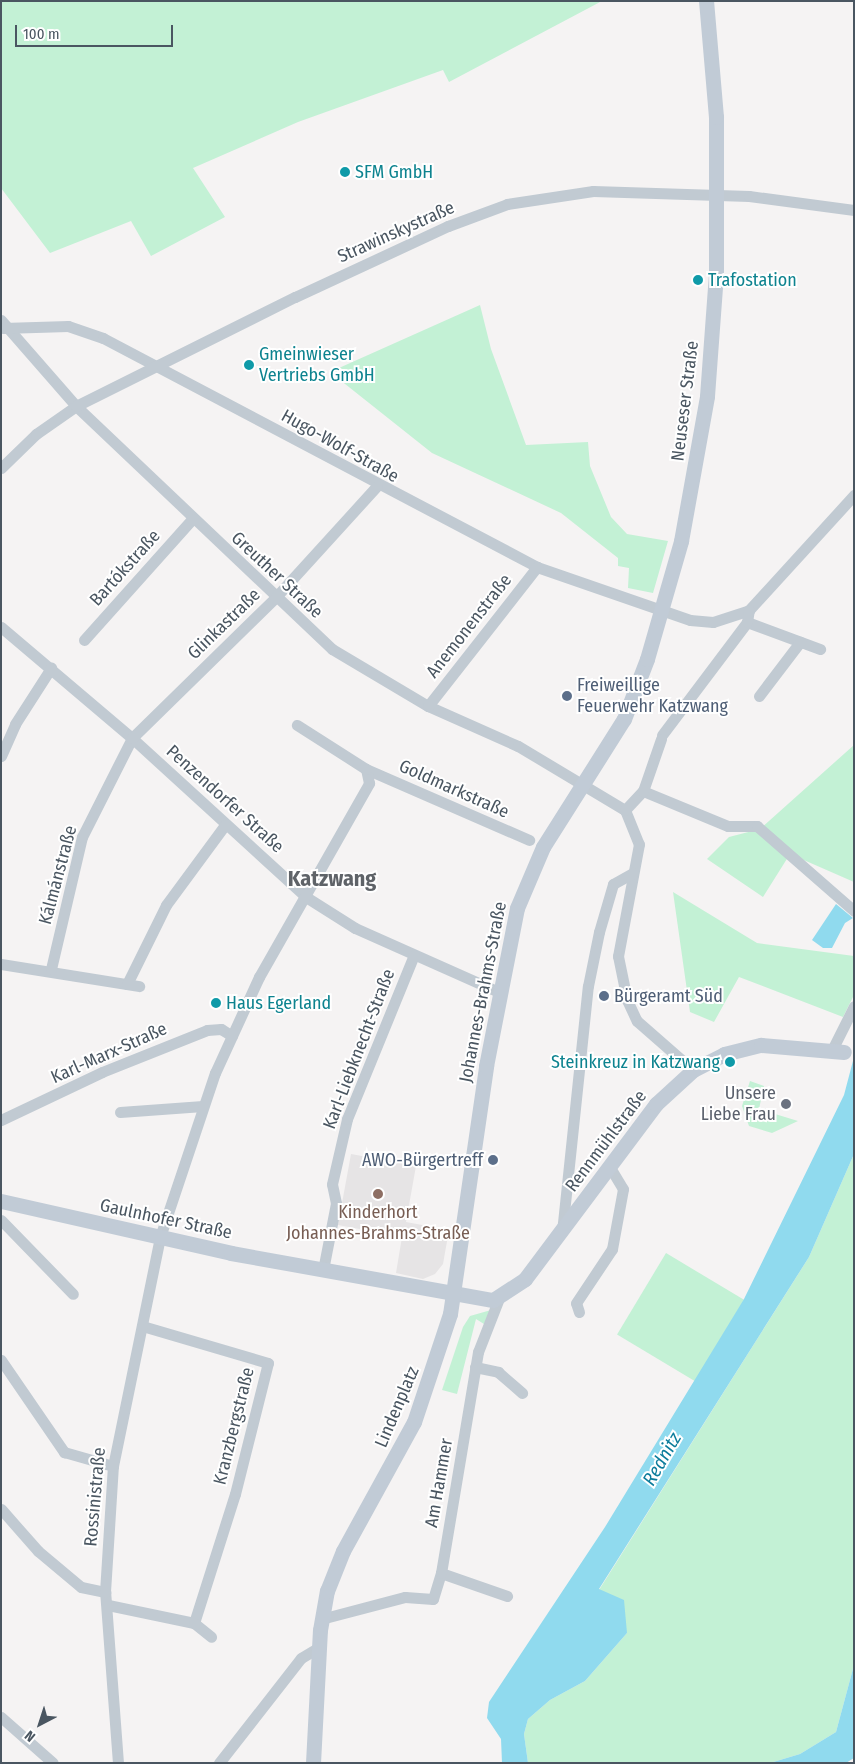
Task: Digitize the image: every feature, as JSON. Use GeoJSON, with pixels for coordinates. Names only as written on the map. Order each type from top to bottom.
{"type":"FeatureCollection","features":[{"type":"Feature","properties":{"kind":"main road","name":"Neuseser Straße"},"geometry":{"type":"LineString","coordinates":[[584,784],[624,719],[663,609],[688,508],[707,396],[718,195],[706,1]]}},
{"type":"Feature","properties":{"kind":"main road","name":"Johannes-Brahms-Straße"},"geometry":{"type":"LineString","coordinates":[[454,1294],[499,992],[526,884],[543,847],[584,784]]}},
{"type":"Feature","properties":{"kind":"main road","name":"Rennmühlstraße"},"geometry":{"type":"LineString","coordinates":[[500,1298],[525,1279],[661,1098],[693,1070],[751,1046],[790,1044],[838,1051]]}},
{"type":"Feature","properties":{"kind":"main road","name":"Gaulnhofer Straße"},"geometry":{"type":"LineString","coordinates":[[1,1202],[322,1270],[454,1294]]}},
{"type":"Feature","properties":{"kind":"main road"},"geometry":{"type":"LineString","coordinates":[[454,1294],[500,1298]]}},
{"type":"Feature","properties":{"kind":"main road","name":"Lindenplatz"},"geometry":{"type":"LineString","coordinates":[[313,1763],[321,1619],[332,1576],[356,1527],[419,1411],[454,1294]]}},
{"type":"Feature","properties":{"kind":"street","name":"Strawinskystraße"},"geometry":{"type":"LineString","coordinates":[[1,468],[36,434],[76,406],[430,234],[507,204],[593,191],[718,195],[832,204],[854,210]]}},
{"type":"Feature","properties":{"kind":"street","name":"Hugo-Wolf-Straße"},"geometry":{"type":"LineString","coordinates":[[3,325],[68,326],[102,338],[377,486],[537,567],[663,609],[714,622],[749,610]]}},
{"type":"Feature","properties":{"kind":"street","name":"Greuther Straße"},"geometry":{"type":"LineString","coordinates":[[3,325],[76,406],[275,598],[340,654],[428,706],[518,746],[584,784]]}},
{"type":"Feature","properties":{"kind":"street","name":"Glinkastraße"},"geometry":{"type":"LineString","coordinates":[[132,738],[275,598],[377,486]]}},
{"type":"Feature","properties":{"kind":"street"},"geometry":{"type":"LineString","coordinates":[[625,810],[643,791],[661,737],[747,622],[749,610],[854,495]]}},
{"type":"Feature","properties":{"kind":"street","name":"Bartókstraße"},"geometry":{"type":"LineString","coordinates":[[84,640],[192,519]]}},
{"type":"Feature","properties":{"kind":"street","name":"Anemonenstraße"},"geometry":{"type":"LineString","coordinates":[[428,706],[537,567]]}},
{"type":"Feature","properties":{"kind":"street"},"geometry":{"type":"LineString","coordinates":[[747,622],[820,649]]}},
{"type":"Feature","properties":{"kind":"street","name":"Penzendorfer Straße"},"geometry":{"type":"LineString","coordinates":[[1,628],[52,668],[132,738],[306,897],[355,928],[499,992]]}},
{"type":"Feature","properties":{"kind":"street"},"geometry":{"type":"LineString","coordinates":[[759,696],[800,642]]}},
{"type":"Feature","properties":{"kind":"street"},"geometry":{"type":"LineString","coordinates":[[1,756],[14,724],[52,668]]}},
{"type":"Feature","properties":{"kind":"street","name":"Goldmarkstraße"},"geometry":{"type":"LineString","coordinates":[[296,725],[366,769],[529,840]]}},
{"type":"Feature","properties":{"kind":"street","name":"Kálmánstraße"},"geometry":{"type":"LineString","coordinates":[[51,970],[82,838],[132,738]]}},
{"type":"Feature","properties":{"kind":"street","name":"Goldmarkstraße"},"geometry":{"type":"LineString","coordinates":[[232,1036],[259,977],[369,784],[366,769]]}},
{"type":"Feature","properties":{"kind":"street"},"geometry":{"type":"LineString","coordinates":[[584,784],[625,810],[639,844],[618,956],[626,1000],[637,1021],[693,1070]]}},
{"type":"Feature","properties":{"kind":"street"},"geometry":{"type":"LineString","coordinates":[[643,791],[728,826],[757,826],[854,911]]}},
{"type":"Feature","properties":{"kind":"street"},"geometry":{"type":"LineString","coordinates":[[127,984],[166,905],[225,825]]}},
{"type":"Feature","properties":{"kind":"street"},"geometry":{"type":"LineString","coordinates":[[562,1232],[588,986],[599,932],[613,884],[633,873]]}},
{"type":"Feature","properties":{"kind":"street","name":"Karl-Liebknecht-Straße"},"geometry":{"type":"LineString","coordinates":[[322,1270],[336,1203],[332,1184],[347,1119],[414,955]]}},
{"type":"Feature","properties":{"kind":"street"},"geometry":{"type":"LineString","coordinates":[[1,964],[51,970],[139,986]]}},
{"type":"Feature","properties":{"kind":"street"},"geometry":{"type":"LineString","coordinates":[[838,1051],[854,1006]]}},
{"type":"Feature","properties":{"kind":"street","name":"Karl-Marx-Straße"},"geometry":{"type":"LineString","coordinates":[[1,1120],[102,1072],[207,1030],[221,1029],[232,1036]]}},
{"type":"Feature","properties":{"kind":"street","name":"Rossinistraße"},"geometry":{"type":"LineString","coordinates":[[118,1763],[108,1605],[105,1592],[113,1466],[160,1237],[203,1106],[232,1036]]}},
{"type":"Feature","properties":{"kind":"street"},"geometry":{"type":"LineString","coordinates":[[120,1112],[203,1106]]}},
{"type":"Feature","properties":{"kind":"street"},"geometry":{"type":"LineString","coordinates":[[579,1312],[576,1303],[612,1249],[623,1189],[610,1166]]}},
{"type":"Feature","properties":{"kind":"street"},"geometry":{"type":"LineString","coordinates":[[1,1220],[47,1262],[73,1294]]}},
{"type":"Feature","properties":{"kind":"street"},"geometry":{"type":"LineString","coordinates":[[500,1298],[481,1338],[475,1367],[501,1371],[522,1393]]}},
{"type":"Feature","properties":{"kind":"street","name":"Kranzbergstraße"},"geometry":{"type":"LineString","coordinates":[[142,1326],[268,1363],[235,1494],[194,1623]]}},
{"type":"Feature","properties":{"kind":"street"},"geometry":{"type":"LineString","coordinates":[[1,1360],[64,1452],[113,1466]]}},
{"type":"Feature","properties":{"kind":"street","name":"Am Hammer"},"geometry":{"type":"LineString","coordinates":[[321,1619],[405,1597],[433,1599],[441,1573],[475,1367]]}},
{"type":"Feature","properties":{"kind":"street"},"geometry":{"type":"LineString","coordinates":[[1,1509],[38,1551],[81,1588],[105,1592]]}},
{"type":"Feature","properties":{"kind":"street"},"geometry":{"type":"LineString","coordinates":[[441,1573],[507,1596]]}},
{"type":"Feature","properties":{"kind":"street"},"geometry":{"type":"LineString","coordinates":[[108,1605],[194,1623],[210,1637]]}},
{"type":"Feature","properties":{"kind":"street"},"geometry":{"type":"LineString","coordinates":[[219,1763],[301,1658],[319,1647]]}},
{"type":"Feature","properties":{"kind":"street"},"geometry":{"type":"LineString","coordinates":[[1,1717],[53,1763]]}},
{"type":"Feature","properties":{"kind":"shaded area","name":"Kinderhort Johannes-Brahms-Straße"},"geometry":{"type":"Polygon","coordinates":[[[351,1154],[416,1166],[406,1222],[449,1230],[443,1264],[435,1274],[423,1279],[396,1273],[402,1237],[338,1225],[351,1154]]]}},
{"type":"Feature","properties":{"kind":"green space"},"geometry":{"type":"Polygon","coordinates":[[[1,1],[602,1],[449,82],[443,70],[298,122],[193,168],[225,217],[151,256],[131,221],[50,253],[1,188],[1,1]]]}},
{"type":"Feature","properties":{"kind":"green space"},"geometry":{"type":"Polygon","coordinates":[[[480,305],[491,349],[526,445],[588,442],[590,466],[611,517],[627,534],[668,541],[653,593],[628,588],[629,568],[618,566],[618,558],[561,513],[432,453],[330,372],[480,305]]]}},
{"type":"Feature","properties":{"kind":"green space"},"geometry":{"type":"Polygon","coordinates":[[[854,745],[854,882],[790,854],[763,897],[707,859],[729,837],[760,829],[854,745]]]}},
{"type":"Feature","properties":{"kind":"green space"},"geometry":{"type":"Polygon","coordinates":[[[673,892],[757,943],[854,956],[854,995],[843,1017],[739,977],[714,1022],[690,1012],[673,892]]]}},
{"type":"Feature","properties":{"kind":"green space"},"geometry":{"type":"Polygon","coordinates":[[[750,1081],[764,1086],[759,1109],[798,1121],[772,1133],[749,1126],[742,1106],[750,1081]]]}},
{"type":"Feature","properties":{"kind":"green space"},"geometry":{"type":"Polygon","coordinates":[[[854,1154],[854,1665],[836,1732],[800,1754],[770,1763],[528,1763],[524,1734],[528,1719],[550,1700],[585,1681],[627,1633],[599,1590],[809,1257],[854,1154]]]}},
{"type":"Feature","properties":{"kind":"green space"},"geometry":{"type":"Polygon","coordinates":[[[666,1253],[744,1300],[695,1381],[617,1334],[666,1253]]]}},
{"type":"Feature","properties":{"kind":"green space"},"geometry":{"type":"Polygon","coordinates":[[[491,1310],[484,1324],[476,1319],[457,1394],[442,1390],[463,1327],[470,1316],[491,1310]]]}},
{"type":"Feature","properties":{"kind":"water"},"geometry":{"type":"Polygon","coordinates":[[[836,904],[853,918],[845,923],[832,948],[823,948],[812,940],[836,904]]]}},
{"type":"Feature","properties":{"kind":"water","name":"Rednitz"},"geometry":{"type":"Polygon","coordinates":[[[854,1057],[854,1154],[809,1257],[599,1589],[624,1600],[627,1633],[585,1681],[550,1700],[528,1719],[524,1734],[528,1763],[502,1763],[501,1739],[487,1718],[489,1702],[605,1527],[744,1299],[844,1095],[854,1057]]]}},
{"type":"Feature","properties":{"kind":"water"},"geometry":{"type":"Polygon","coordinates":[[[854,1665],[854,1758],[846,1763],[770,1763],[800,1754],[836,1732],[854,1665]]]}},
{"type":"Feature","properties":{"kind":"place","name":"SFM GmbH"},"geometry":{"type":"Point","coordinates":[345,172]}},
{"type":"Feature","properties":{"kind":"place","name":"Trafostation"},"geometry":{"type":"Point","coordinates":[698,280]}},
{"type":"Feature","properties":{"kind":"place","name":"Gmeinwieser Vertriebs GmbH"},"geometry":{"type":"Point","coordinates":[249,365]}},
{"type":"Feature","properties":{"kind":"place","name":"Freiweillige Feuerwehr Katzwang"},"geometry":{"type":"Point","coordinates":[567,696]}},
{"type":"Feature","properties":{"kind":"place","name":"Bürgeramt Süd"},"geometry":{"type":"Point","coordinates":[604,996]}},
{"type":"Feature","properties":{"kind":"place","name":"Haus Egerland"},"geometry":{"type":"Point","coordinates":[216,1003]}},
{"type":"Feature","properties":{"kind":"place","name":"Steinkreuz in Katzwang"},"geometry":{"type":"Point","coordinates":[730,1062]}},
{"type":"Feature","properties":{"kind":"place","name":"Unsere Liebe Frau"},"geometry":{"type":"Point","coordinates":[786,1104]}},
{"type":"Feature","properties":{"kind":"place","name":"AWO-Bürgertreff"},"geometry":{"type":"Point","coordinates":[493,1160]}},
{"type":"Feature","properties":{"kind":"place","name":"Kinderhort Johannes-Brahms-Straße"},"geometry":{"type":"Point","coordinates":[378,1194]}},
{"type":"Feature","properties":{"kind":"district","name":"Katzwang"},"geometry":{"type":"Point","coordinates":[332,879]}}]}
